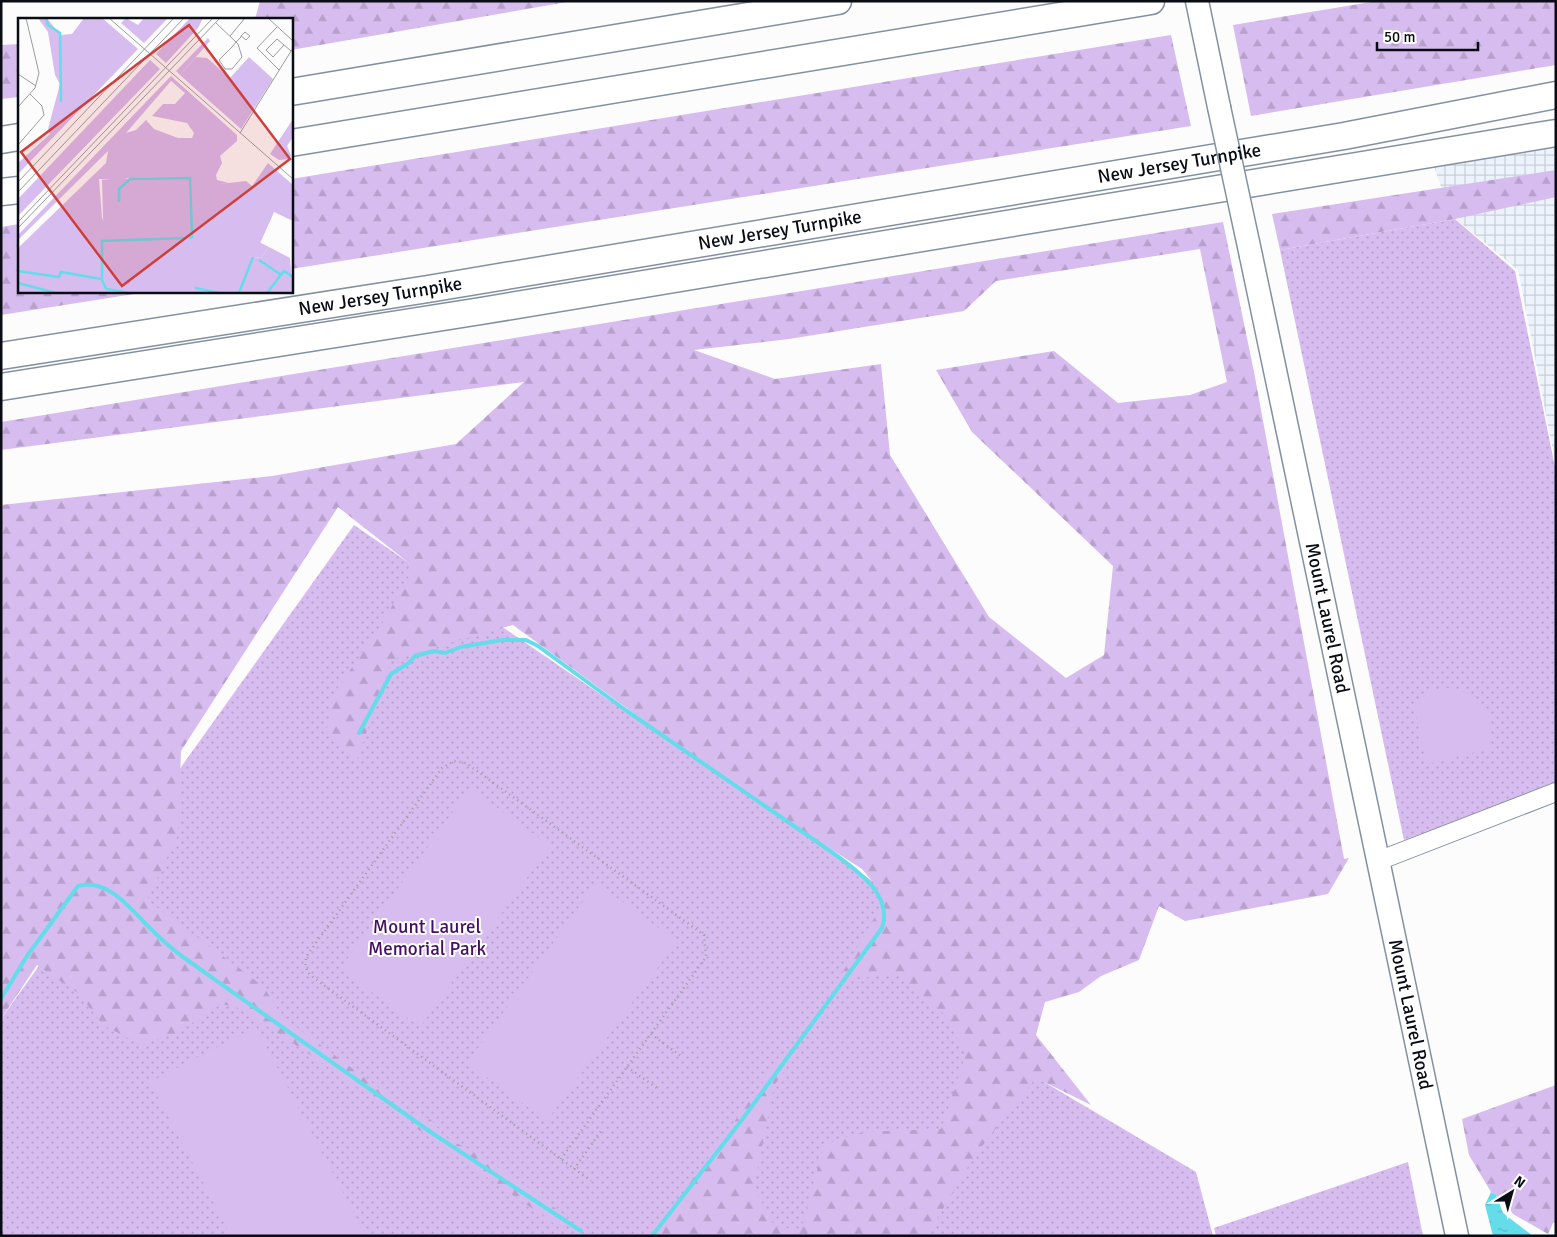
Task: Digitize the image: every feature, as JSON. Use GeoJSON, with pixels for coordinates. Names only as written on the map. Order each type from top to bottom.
{"type":"FeatureCollection","features":[{"type":"Feature","properties":{"kind":"highway"},"geometry":{"type":"LineString","coordinates":[[292,92],[838,1]]}},
{"type":"Feature","properties":{"kind":"highway"},"geometry":{"type":"LineString","coordinates":[[292,143],[1152,1]]}},
{"type":"Feature","properties":{"kind":"highway","name":"New Jersey Turnpike"},"geometry":{"type":"LineString","coordinates":[[1,356],[428,289],[1296,144],[1556,95]]}},
{"type":"Feature","properties":{"kind":"highway","name":"New Jersey Turnpike"},"geometry":{"type":"LineString","coordinates":[[1,387],[471,312],[1556,133]]}},
{"type":"Feature","properties":{"kind":"highway"},"geometry":{"type":"LineString","coordinates":[[1,140],[18,137]]}},
{"type":"Feature","properties":{"kind":"highway"},"geometry":{"type":"LineString","coordinates":[[1,192],[18,190]]}},
{"type":"Feature","properties":{"kind":"main road","name":"Mount Laurel Road"},"geometry":{"type":"LineString","coordinates":[[1197,1],[1457,1236]]}},
{"type":"Feature","properties":{"kind":"lane"},"geometry":{"type":"LineString","coordinates":[[1378,861],[1556,792]]}},
{"type":"Feature","properties":{"kind":"path"},"geometry":{"type":"LineString","coordinates":[[561,1159],[706,957],[704,936],[466,762],[454,761],[446,764],[308,954],[304,962],[305,967],[310,975],[591,1181]]}},
{"type":"Feature","properties":{"kind":"path"},"geometry":{"type":"LineString","coordinates":[[651,1034],[681,1056]]}},
{"type":"Feature","properties":{"kind":"path"},"geometry":{"type":"LineString","coordinates":[[627,1067],[657,1088]]}},
{"type":"Feature","properties":{"kind":"path"},"geometry":{"type":"LineString","coordinates":[[574,1169],[601,1132]]}},
{"type":"Feature","properties":{"kind":"shaded area"},"geometry":{"type":"Polygon","coordinates":[[[1556,138],[1556,466],[1518,270],[1450,214],[1430,154],[1556,138]]]}},
{"type":"Feature","properties":{"kind":"green space"},"geometry":{"type":"Polygon","coordinates":[[[260,1],[573,1],[292,50],[292,18],[255,18],[260,1]]]}},
{"type":"Feature","properties":{"kind":"green space"},"geometry":{"type":"Polygon","coordinates":[[[1377,1],[1556,1],[1556,65],[1251,116],[1233,25],[1377,1]]]}},
{"type":"Feature","properties":{"kind":"green space"},"geometry":{"type":"Polygon","coordinates":[[[1171,35],[1191,126],[292,269],[292,179],[1171,35]]]}},
{"type":"Feature","properties":{"kind":"green space"},"geometry":{"type":"Polygon","coordinates":[[[18,44],[18,97],[1,99],[1,45],[18,44]]]}},
{"type":"Feature","properties":{"kind":"green space"},"geometry":{"type":"Polygon","coordinates":[[[1556,170],[1556,197],[1455,219],[1280,250],[1272,214],[1556,170]]]}},
{"type":"Feature","properties":{"kind":"green space"},"geometry":{"type":"Polygon","coordinates":[[[1455,219],[1515,271],[1556,472],[1556,785],[1404,840],[1280,250],[1455,219]]]}},
{"type":"Feature","properties":{"kind":"green space"},"geometry":{"type":"Polygon","coordinates":[[[1223,222],[1254,372],[1344,859],[1349,858],[1328,894],[1185,921],[1159,906],[1139,960],[1101,976],[1079,992],[1045,1002],[1036,1035],[1091,1105],[1036,1078],[975,1155],[927,1236],[660,1236],[659,1233],[688,1185],[788,1048],[793,1058],[774,1086],[754,1187],[775,1227],[801,1229],[824,1145],[863,1132],[941,1129],[966,1054],[944,1014],[897,973],[837,982],[886,898],[862,869],[736,788],[513,625],[391,660],[356,763],[326,734],[333,695],[383,622],[414,567],[338,507],[181,751],[178,835],[147,900],[263,986],[284,1018],[395,1100],[381,1103],[236,1007],[221,1004],[177,1033],[141,1045],[103,1025],[78,993],[37,965],[1,1019],[1,505],[272,476],[456,444],[524,382],[1,450],[1,422],[1223,222]],[[1200,249],[996,281],[964,311],[789,339],[694,350],[775,379],[881,364],[890,455],[989,617],[1066,678],[1104,655],[1113,566],[972,432],[936,370],[1054,351],[1118,403],[1190,395],[1227,382],[1200,249]]]}},
{"type":"Feature","properties":{"kind":"green space"},"geometry":{"type":"Polygon","coordinates":[[[18,224],[18,292],[147,292],[1,315],[1,227],[18,224]]]}},
{"type":"Feature","properties":{"kind":"green space","name":"Mount Laurel Memorial Park"},"geometry":{"type":"Polygon","coordinates":[[[354,525],[903,902],[1029,1073],[1196,1172],[1213,1236],[1,1236],[1,1019],[354,525]]]}},
{"type":"Feature","properties":{"kind":"green space"},"geometry":{"type":"Polygon","coordinates":[[[1443,688],[1456,689],[1467,693],[1483,706],[1491,725],[1489,749],[1432,763],[1425,758],[1414,705],[1429,692],[1443,688]]]}},
{"type":"Feature","properties":{"kind":"green space"},"geometry":{"type":"Polygon","coordinates":[[[470,788],[550,846],[420,1027],[340,969],[470,788]]]}},
{"type":"Feature","properties":{"kind":"green space"},"geometry":{"type":"Polygon","coordinates":[[[596,883],[677,941],[547,1121],[467,1063],[596,883]]]}},
{"type":"Feature","properties":{"kind":"green space"},"geometry":{"type":"Polygon","coordinates":[[[256,1027],[366,1236],[231,1236],[150,1082],[256,1027]]]}},
{"type":"Feature","properties":{"kind":"green space"},"geometry":{"type":"Polygon","coordinates":[[[1556,1085],[1556,1222],[1553,1223],[1548,1234],[1513,1214],[1507,1204],[1491,1192],[1469,1155],[1462,1119],[1556,1085]]]}},
{"type":"Feature","properties":{"kind":"green space"},"geometry":{"type":"Polygon","coordinates":[[[416,1113],[431,1120],[445,1137],[513,1177],[567,1217],[562,1229],[416,1128],[416,1113]]]}},
{"type":"Feature","properties":{"kind":"green space"},"geometry":{"type":"Polygon","coordinates":[[[1408,1162],[1423,1236],[1216,1236],[1214,1228],[1408,1162]]]}},
{"type":"Feature","properties":{"kind":"water"},"geometry":{"type":"Polygon","coordinates":[[[1491,1192],[1496,1195],[1503,1213],[1533,1236],[1493,1236],[1485,1205],[1491,1192]]]}},
{"type":"Feature","properties":{"kind":"waterway"},"geometry":{"type":"LineString","coordinates":[[359,733],[391,674],[409,663],[415,656],[434,651],[445,653],[461,647],[502,640],[526,640],[538,646],[627,711],[836,855],[864,877],[878,895],[883,905],[882,928],[741,1121],[652,1236]]}},
{"type":"Feature","properties":{"kind":"waterway"},"geometry":{"type":"LineString","coordinates":[[1,999],[27,956],[78,886],[90,885],[101,887],[120,899],[162,940],[185,959],[432,1133],[581,1231]]}}]}
